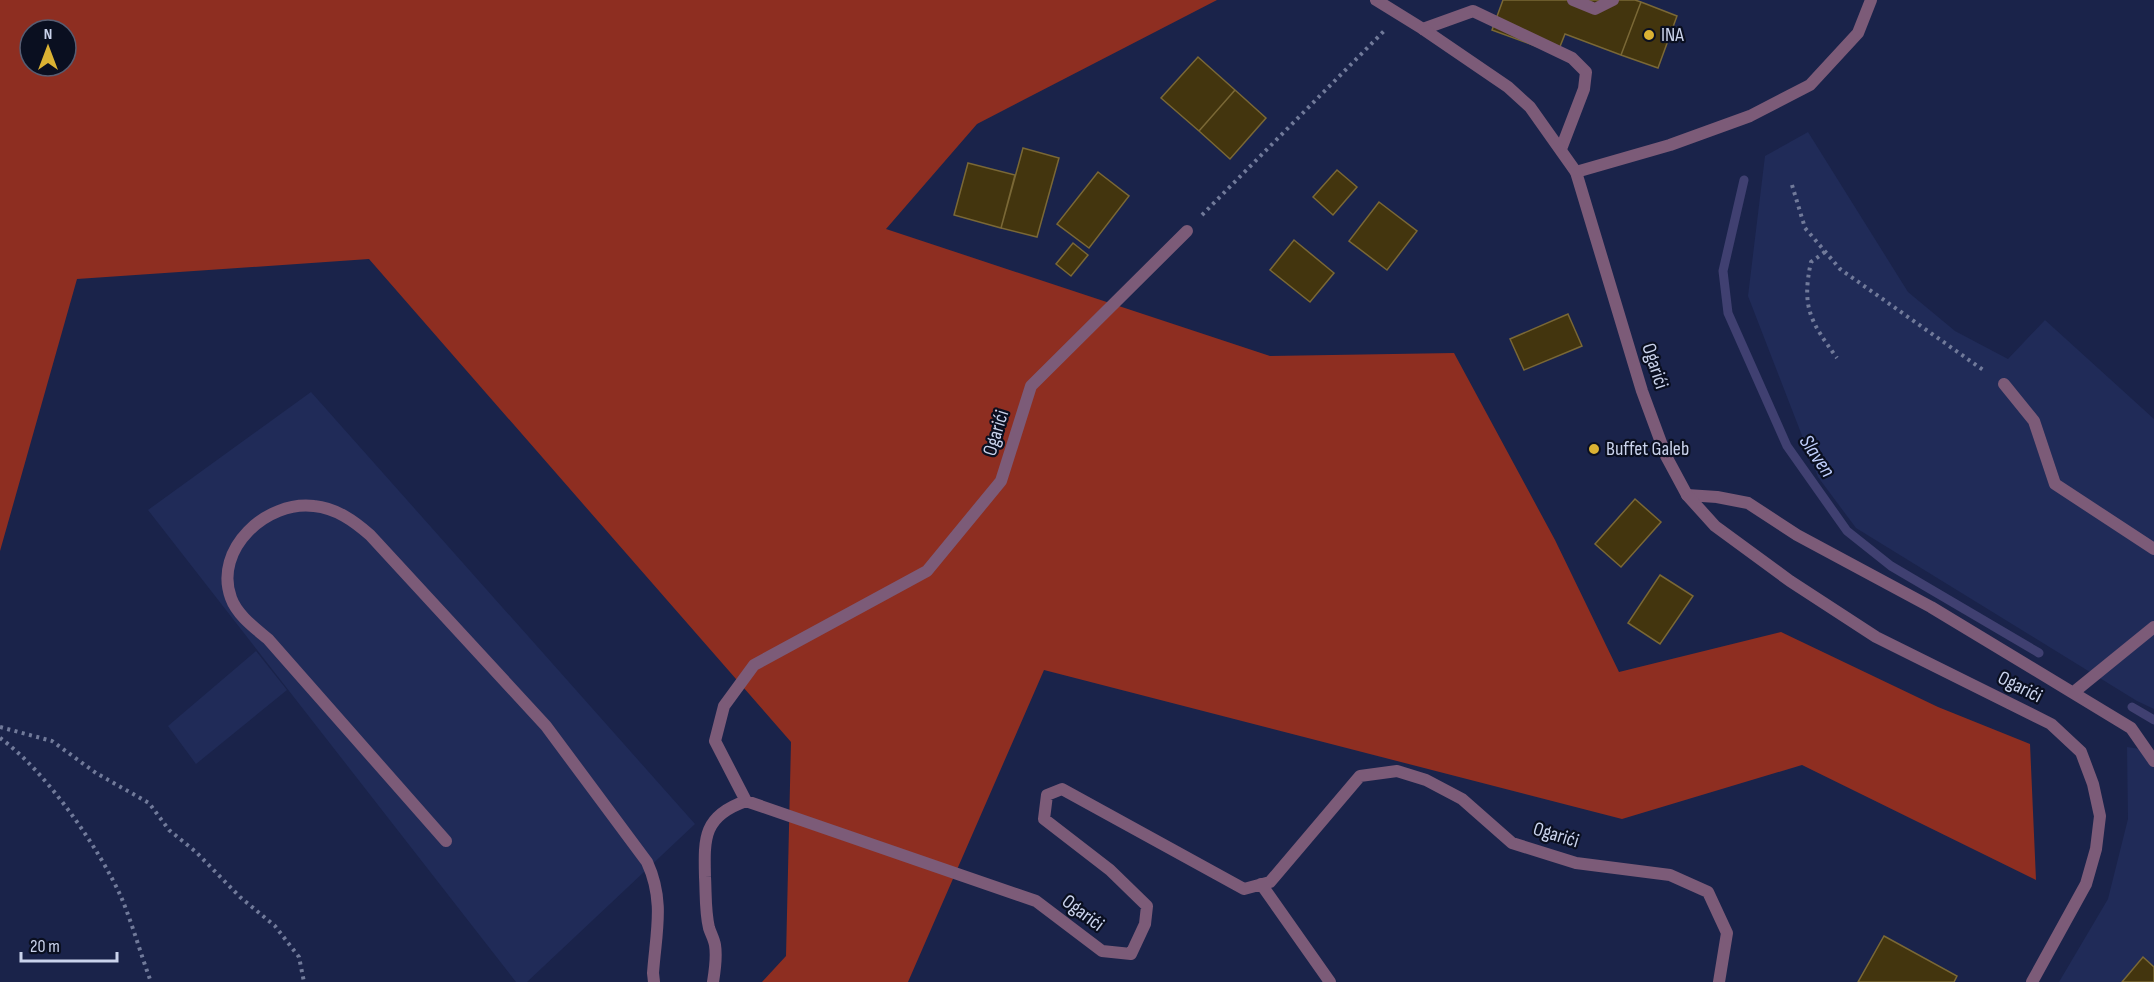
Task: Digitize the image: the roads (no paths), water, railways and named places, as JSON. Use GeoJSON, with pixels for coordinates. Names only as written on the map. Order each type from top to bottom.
{"type":"FeatureCollection","features":[{"type":"Feature","properties":{"kind":"street","name":"Ogarići"},"geometry":{"type":"LineString","coordinates":[[1376,0],[1508,87],[1530,107],[1576,172],[1642,391],[1666,456],[1687,495],[1715,526],[1790,581],[1875,637],[2051,724],[2081,752],[2093,783],[2100,816],[2096,849],[2086,884],[2032,982]]}},
{"type":"Feature","properties":{"kind":"street"},"geometry":{"type":"LineString","coordinates":[[1573,0],[1595,9],[1613,0]]}},
{"type":"Feature","properties":{"kind":"street"},"geometry":{"type":"LineString","coordinates":[[1576,172],[1670,145],[1750,116],[1810,85],[1858,33],[1871,0]]}},
{"type":"Feature","properties":{"kind":"street"},"geometry":{"type":"LineString","coordinates":[[1423,29],[1473,11],[1572,58],[1586,72],[1584,88],[1561,149]]}},
{"type":"Feature","properties":{"kind":"street","name":"Ogarići"},"geometry":{"type":"LineString","coordinates":[[1187,231],[1031,386],[1001,481],[927,571],[754,665],[724,706],[715,741],[746,801],[1036,901],[1102,951],[1131,954],[1145,924],[1147,906],[1110,870],[1044,819],[1047,795],[1062,789],[1244,889],[1270,882],[1360,776],[1397,771],[1426,780],[1462,799],[1512,843],[1576,863],[1670,875],[1708,892],[1727,933],[1719,982]]}},
{"type":"Feature","properties":{"kind":"street"},"geometry":{"type":"LineString","coordinates":[[2004,384],[2034,421],[2055,484],[2154,549]]}},
{"type":"Feature","properties":{"kind":"street"},"geometry":{"type":"LineString","coordinates":[[1687,495],[1717,497],[1748,503],[1797,535],[1930,607],[2131,728],[2154,761]]}},
{"type":"Feature","properties":{"kind":"street"},"geometry":{"type":"LineString","coordinates":[[446,841],[267,639],[243,616],[231,599],[229,567],[233,553],[250,529],[273,512],[301,505],[328,508],[359,525],[546,726],[646,862],[655,881],[659,903],[654,982]]}},
{"type":"Feature","properties":{"kind":"street"},"geometry":{"type":"LineString","coordinates":[[2074,692],[2154,627]]}},
{"type":"Feature","properties":{"kind":"street"},"geometry":{"type":"LineString","coordinates":[[713,982],[716,965],[715,946],[709,927],[706,902],[704,846],[708,830],[719,815],[730,807],[746,801]]}},
{"type":"Feature","properties":{"kind":"street"},"geometry":{"type":"LineString","coordinates":[[1261,884],[1330,982]]}},
{"type":"Feature","properties":{"kind":"waterway","name":"Slaven"},"geometry":{"type":"LineString","coordinates":[[1744,180],[1723,271],[1728,313],[1787,446],[1847,531],[1891,566],[2039,653]]}},
{"type":"Feature","properties":{"kind":"waterway","name":"Slaven"},"geometry":{"type":"LineString","coordinates":[[2132,707],[2154,720]]}},
{"type":"Feature","properties":{"kind":"place","name":"INA"},"geometry":{"type":"Point","coordinates":[1649,35]}},
{"type":"Feature","properties":{"kind":"place","name":"Buffet Galeb"},"geometry":{"type":"Point","coordinates":[1594,449]}}]}
